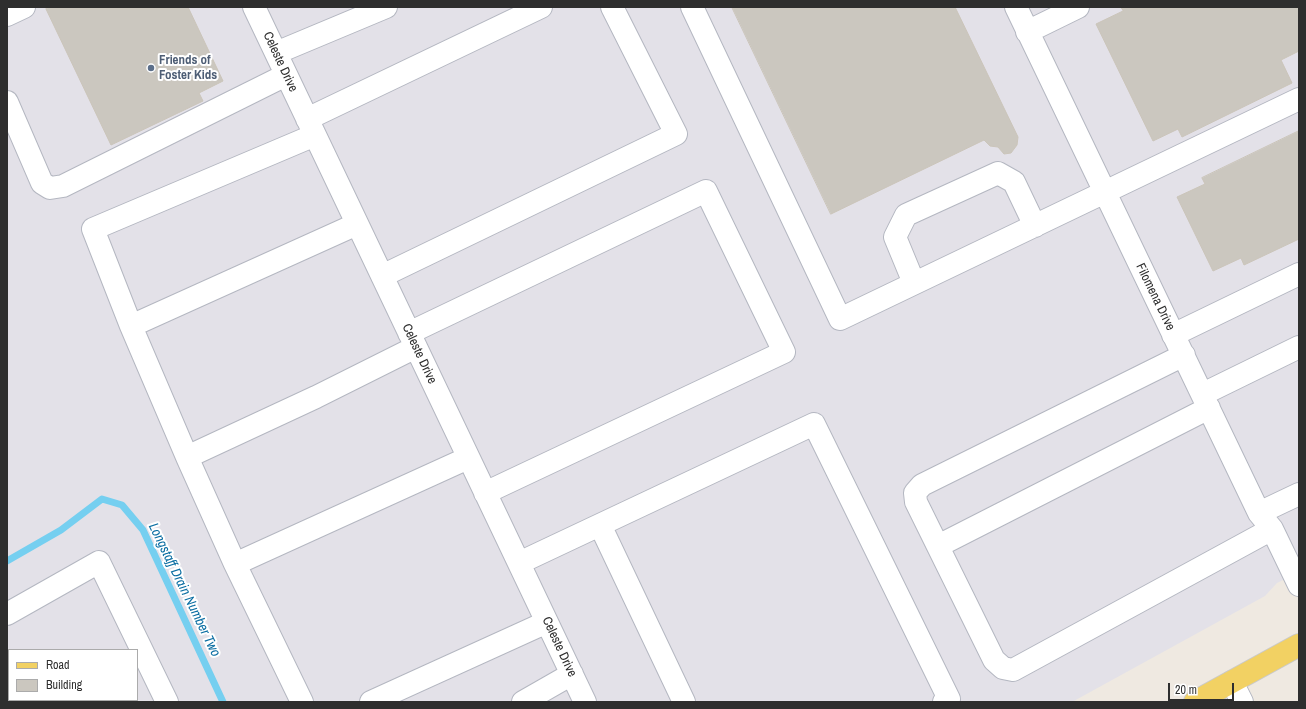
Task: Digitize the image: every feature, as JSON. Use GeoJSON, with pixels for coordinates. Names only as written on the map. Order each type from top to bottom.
{"type":"FeatureCollection","features":[{"type":"Feature","properties":{"kind":"main road"},"geometry":{"type":"LineString","coordinates":[[1195,702],[1299,645]]}},
{"type":"Feature","properties":{"kind":"street"},"geometry":{"type":"LineString","coordinates":[[7,15],[24,7]]}},
{"type":"Feature","properties":{"kind":"street","name":"Celeste Drive"},"geometry":{"type":"LineString","coordinates":[[254,7],[585,702]]}},
{"type":"Feature","properties":{"kind":"street"},"geometry":{"type":"LineString","coordinates":[[276,53],[386,7]]}},
{"type":"Feature","properties":{"kind":"street"},"geometry":{"type":"LineString","coordinates":[[302,702],[235,564],[187,458],[131,326],[93,229],[311,127],[541,7]]}},
{"type":"Feature","properties":{"kind":"street"},"geometry":{"type":"LineString","coordinates":[[382,276],[676,134],[612,7]]}},
{"type":"Feature","properties":{"kind":"street"},"geometry":{"type":"LineString","coordinates":[[692,7],[840,319],[1299,99]]}},
{"type":"Feature","properties":{"kind":"street","name":"Filomena Drive"},"geometry":{"type":"LineString","coordinates":[[1016,7],[1173,335],[1299,585]]}},
{"type":"Feature","properties":{"kind":"street"},"geometry":{"type":"LineString","coordinates":[[1027,32],[1078,7]]}},
{"type":"Feature","properties":{"kind":"street"},"geometry":{"type":"LineString","coordinates":[[7,102],[42,183],[50,188],[63,186],[286,75]]}},
{"type":"Feature","properties":{"kind":"street"},"geometry":{"type":"LineString","coordinates":[[914,283],[895,236],[906,215],[998,173],[1014,182],[1035,226]]}},
{"type":"Feature","properties":{"kind":"street"},"geometry":{"type":"LineString","coordinates":[[187,458],[316,397],[413,340],[706,191],[784,352],[485,493]]}},
{"type":"Feature","properties":{"kind":"street"},"geometry":{"type":"LineString","coordinates":[[131,326],[357,224]]}},
{"type":"Feature","properties":{"kind":"street"},"geometry":{"type":"LineString","coordinates":[[1173,335],[1299,274]]}},
{"type":"Feature","properties":{"kind":"street"},"geometry":{"type":"LineString","coordinates":[[938,546],[1206,401],[1299,347]]}},
{"type":"Feature","properties":{"kind":"street"},"geometry":{"type":"LineString","coordinates":[[1184,355],[922,485],[915,493],[916,502],[994,660],[1003,668],[1013,670],[1266,521],[1299,494]]}},
{"type":"Feature","properties":{"kind":"street"},"geometry":{"type":"LineString","coordinates":[[519,563],[814,424],[949,699],[944,702]]}},
{"type":"Feature","properties":{"kind":"street"},"geometry":{"type":"LineString","coordinates":[[235,564],[468,458]]}},
{"type":"Feature","properties":{"kind":"street"},"geometry":{"type":"LineString","coordinates":[[600,525],[684,702]]}},
{"type":"Feature","properties":{"kind":"street"},"geometry":{"type":"LineString","coordinates":[[7,614],[99,562],[166,702]]}},
{"type":"Feature","properties":{"kind":"street"},"geometry":{"type":"LineString","coordinates":[[371,702],[547,622]]}},
{"type":"Feature","properties":{"kind":"street"},"geometry":{"type":"LineString","coordinates":[[523,702],[572,674]]}},
{"type":"Feature","properties":{"kind":"street"},"geometry":{"type":"LineString","coordinates":[[1232,682],[1242,702]]}},
{"type":"Feature","properties":{"kind":"shaded area"},"geometry":{"type":"Polygon","coordinates":[[[7,7],[1299,7],[1299,572],[1277,583],[1265,596],[1072,702],[7,702],[7,7]]]}},
{"type":"Feature","properties":{"kind":"building"},"geometry":{"type":"Polygon","coordinates":[[[50,7],[188,7],[223,81],[199,93],[203,101],[111,145],[46,9],[50,7]]]}},
{"type":"Feature","properties":{"kind":"building"},"geometry":{"type":"Polygon","coordinates":[[[732,7],[955,7],[1018,137],[1017,145],[1011,153],[1004,154],[998,147],[990,146],[984,140],[831,214],[732,7]]]}},
{"type":"Feature","properties":{"kind":"building"},"geometry":{"type":"Polygon","coordinates":[[[1121,7],[1299,7],[1299,51],[1281,60],[1292,83],[1182,137],[1178,129],[1153,141],[1096,24],[1123,11],[1121,7]]]}},
{"type":"Feature","properties":{"kind":"building"},"geometry":{"type":"Polygon","coordinates":[[[1299,131],[1299,239],[1244,265],[1241,258],[1213,271],[1177,197],[1205,184],[1202,178],[1299,131]]]}},
{"type":"Feature","properties":{"kind":"building"},"geometry":{"type":"Polygon","coordinates":[[[7,690],[8,701],[14,702],[7,702],[7,690]]]}},
{"type":"Feature","properties":{"kind":"waterway","name":"Longstaff Drain Number Two"},"geometry":{"type":"LineString","coordinates":[[7,561],[61,530],[102,499],[122,505],[143,530],[223,702]]}},
{"type":"Feature","properties":{"kind":"place","name":"Friends of Foster Kids"},"geometry":{"type":"Point","coordinates":[151,68]}}]}
